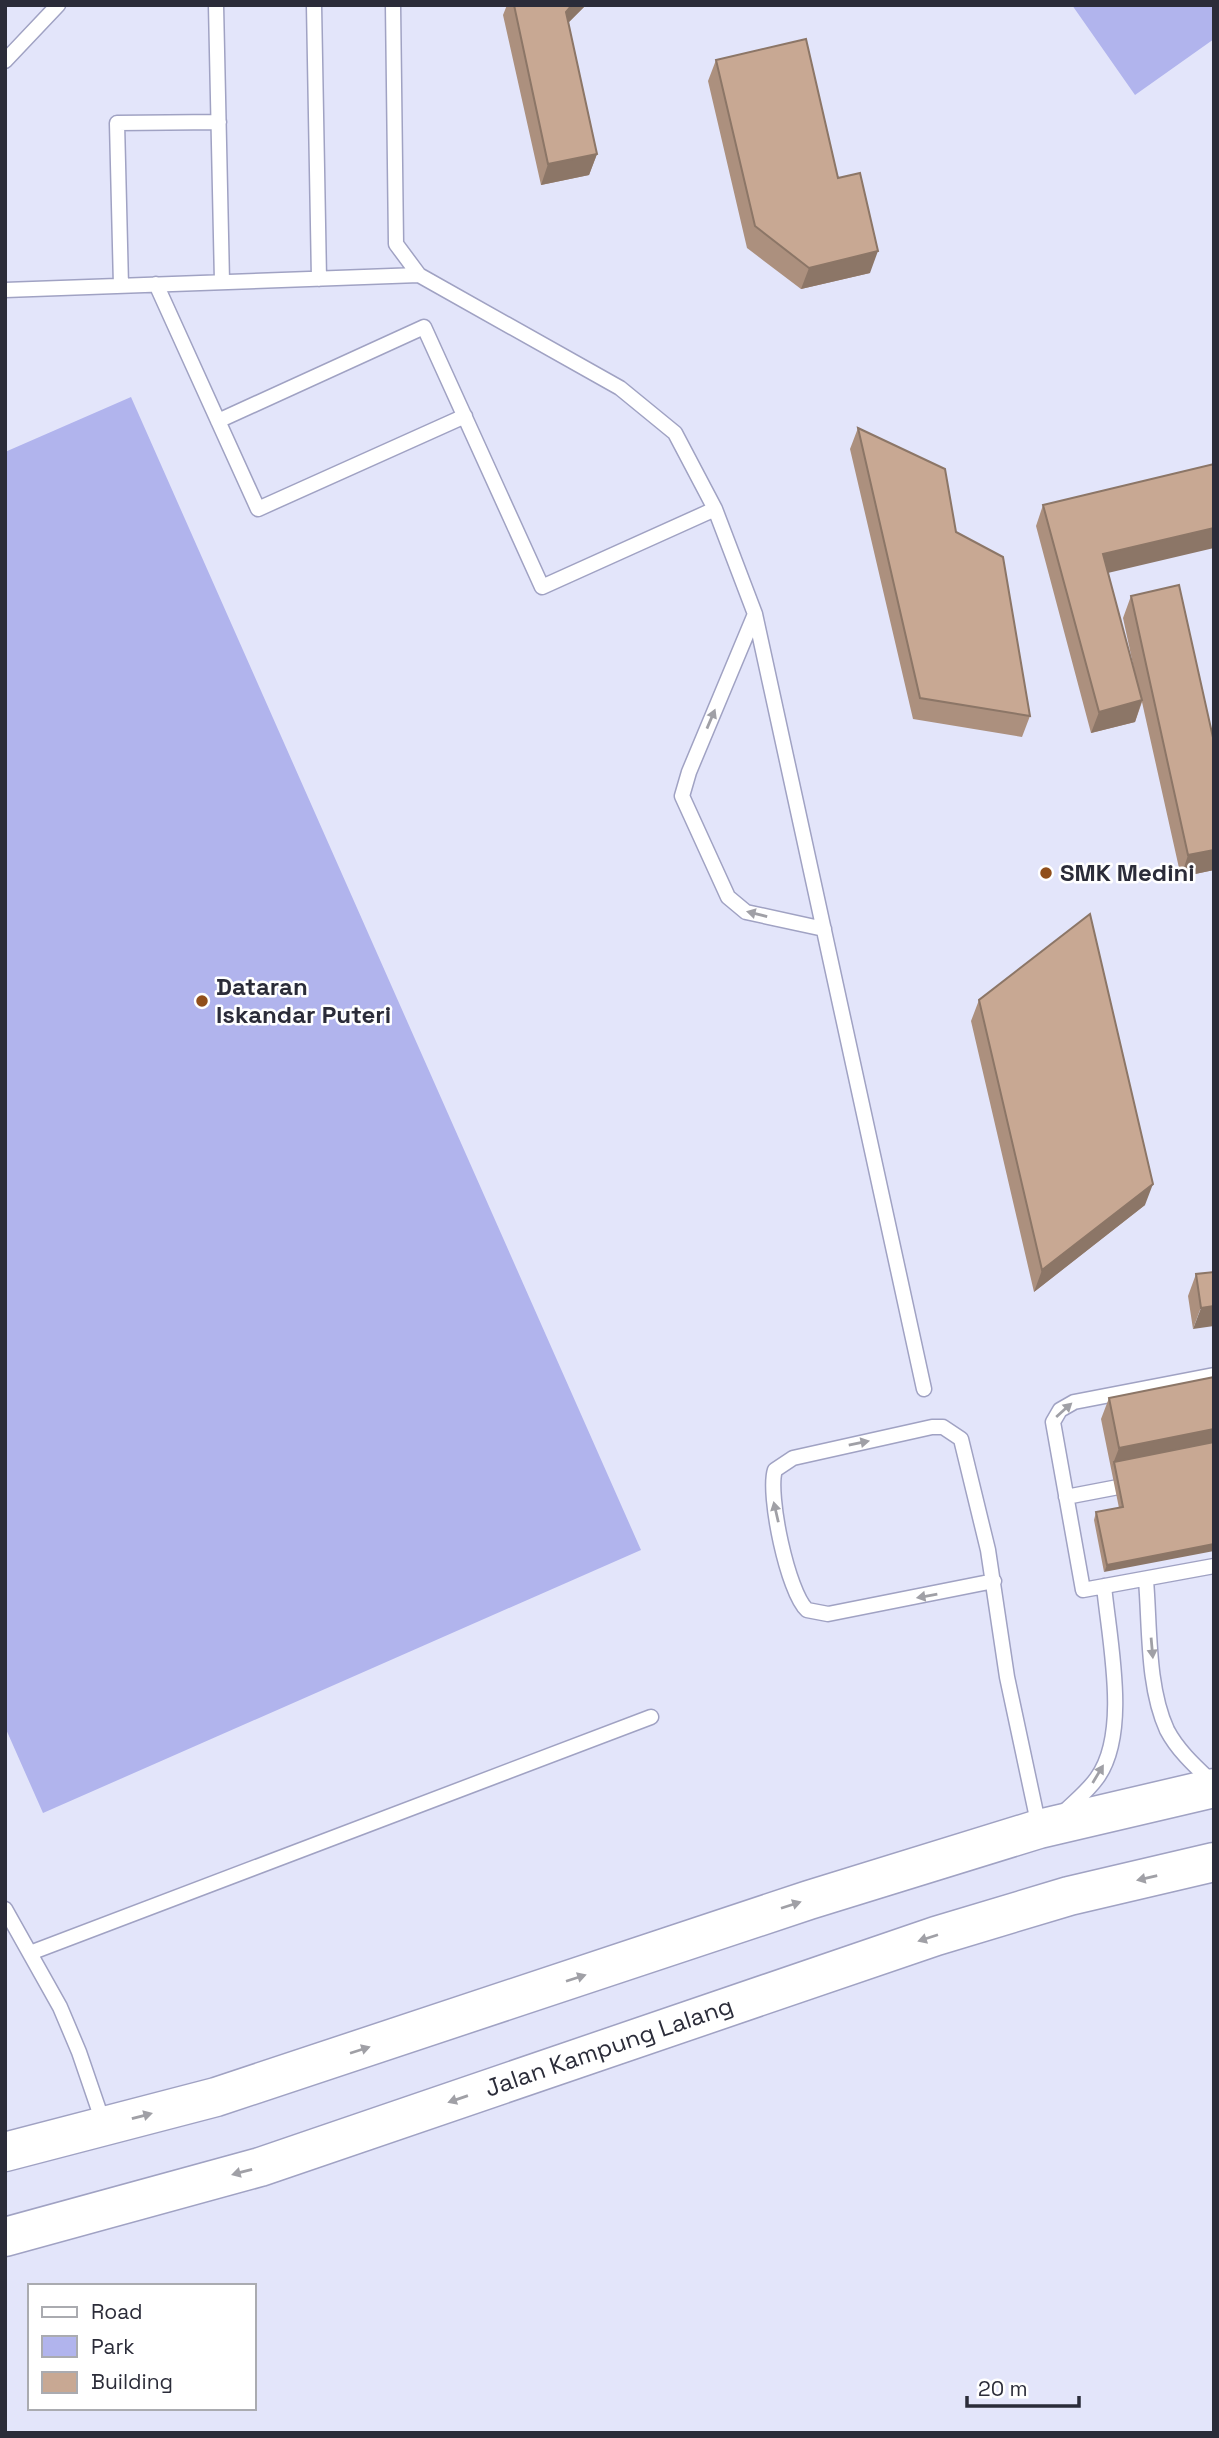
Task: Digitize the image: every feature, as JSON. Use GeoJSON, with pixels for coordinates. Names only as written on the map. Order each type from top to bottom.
{"type":"FeatureCollection","features":[{"type":"Feature","properties":{"kind":"main road"},"geometry":{"type":"LineString","coordinates":[[5,2152],[216,2097],[796,1904],[1046,1827],[1214,1786]]}},
{"type":"Feature","properties":{"kind":"main road","name":"Jalan Kampung Lalang"},"geometry":{"type":"LineString","coordinates":[[5,2237],[260,2167],[936,1936],[1069,1896],[1214,1862]]}},
{"type":"Feature","properties":{"kind":"lane"},"geometry":{"type":"LineString","coordinates":[[5,61],[58,5]]}},
{"type":"Feature","properties":{"kind":"lane"},"geometry":{"type":"LineString","coordinates":[[216,5],[222,282]]}},
{"type":"Feature","properties":{"kind":"lane"},"geometry":{"type":"LineString","coordinates":[[314,5],[319,279]]}},
{"type":"Feature","properties":{"kind":"lane"},"geometry":{"type":"LineString","coordinates":[[393,5],[396,244],[419,275],[620,388],[675,433],[715,509],[755,614],[924,1390]]}},
{"type":"Feature","properties":{"kind":"lane"},"geometry":{"type":"LineString","coordinates":[[121,286],[117,123],[219,122]]}},
{"type":"Feature","properties":{"kind":"lane"},"geometry":{"type":"LineString","coordinates":[[5,290],[419,275]]}},
{"type":"Feature","properties":{"kind":"lane"},"geometry":{"type":"LineString","coordinates":[[156,284],[258,509],[465,416]]}},
{"type":"Feature","properties":{"kind":"lane"},"geometry":{"type":"LineString","coordinates":[[218,421],[424,327],[542,587],[715,509]]}},
{"type":"Feature","properties":{"kind":"lane"},"geometry":{"type":"LineString","coordinates":[[755,614],[689,772],[682,796],[728,897],[746,912],[824,929]]}},
{"type":"Feature","properties":{"kind":"lane"},"geometry":{"type":"LineString","coordinates":[[1214,1376],[1073,1402],[1060,1410],[1053,1422],[1083,1590],[1214,1566]]}},
{"type":"Feature","properties":{"kind":"lane"},"geometry":{"type":"LineString","coordinates":[[994,1581],[828,1614],[807,1611],[794,1593],[774,1504],[772,1480],[775,1470],[793,1458],[932,1427],[953,1431],[965,1448],[994,1581],[1007,1677],[1046,1827],[1098,1777],[1114,1738],[1114,1694],[1104,1586]]}},
{"type":"Feature","properties":{"kind":"lane"},"geometry":{"type":"LineString","coordinates":[[1066,1497],[1147,1482]]}},
{"type":"Feature","properties":{"kind":"lane"},"geometry":{"type":"LineString","coordinates":[[1146,1580],[1157,1703],[1168,1732],[1186,1758],[1214,1786]]}},
{"type":"Feature","properties":{"kind":"lane"},"geometry":{"type":"LineString","coordinates":[[30,1953],[651,1717]]}},
{"type":"Feature","properties":{"kind":"lane"},"geometry":{"type":"LineString","coordinates":[[5,1909],[60,2007],[79,2052],[104,2126]]}},
{"type":"Feature","properties":{"kind":"green space"},"geometry":{"type":"Polygon","coordinates":[[[1072,5],[1214,5],[1214,39],[1135,95],[1072,5]]]}},
{"type":"Feature","properties":{"kind":"green space","name":"Dataran Iskandar Puteri"},"geometry":{"type":"Polygon","coordinates":[[[131,397],[641,1550],[43,1813],[5,1727],[5,452],[131,397]]]}},
{"type":"Feature","properties":{"kind":"building"},"geometry":{"type":"Polygon","coordinates":[[[514,5],[572,5],[566,12],[597,154],[548,164],[514,5]]]}},
{"type":"Feature","properties":{"kind":"building"},"geometry":{"type":"Polygon","coordinates":[[[806,39],[838,178],[860,173],[878,251],[809,268],[755,226],[716,60],[806,39]]]}},
{"type":"Feature","properties":{"kind":"building"},"geometry":{"type":"Polygon","coordinates":[[[858,428],[945,469],[956,532],[1003,557],[1030,716],[920,698],[858,428]]]}},
{"type":"Feature","properties":{"kind":"building"},"geometry":{"type":"Polygon","coordinates":[[[1214,464],[1214,528],[1103,554],[1142,700],[1099,712],[1043,505],[1214,464]]]}},
{"type":"Feature","properties":{"kind":"building"},"geometry":{"type":"Polygon","coordinates":[[[1179,585],[1214,742],[1214,850],[1188,855],[1131,596],[1179,585]]]}},
{"type":"Feature","properties":{"kind":"building"},"geometry":{"type":"Polygon","coordinates":[[[1090,914],[1153,1184],[1042,1270],[979,1000],[1090,914]]]}},
{"type":"Feature","properties":{"kind":"building"},"geometry":{"type":"Polygon","coordinates":[[[1214,1272],[1214,1306],[1201,1308],[1196,1274],[1214,1272]]]}},
{"type":"Feature","properties":{"kind":"building"},"geometry":{"type":"Polygon","coordinates":[[[1214,1377],[1214,1429],[1119,1448],[1109,1398],[1214,1377]]]}},
{"type":"Feature","properties":{"kind":"building"},"geometry":{"type":"Polygon","coordinates":[[[1214,1442],[1214,1544],[1107,1565],[1096,1512],[1123,1507],[1114,1462],[1214,1442]]]}},
{"type":"Feature","properties":{"kind":"place","name":"SMK Medini"},"geometry":{"type":"Point","coordinates":[1046,873]}},
{"type":"Feature","properties":{"kind":"place","name":"Dataran Iskandar Puteri"},"geometry":{"type":"Point","coordinates":[202,1001]}}]}
